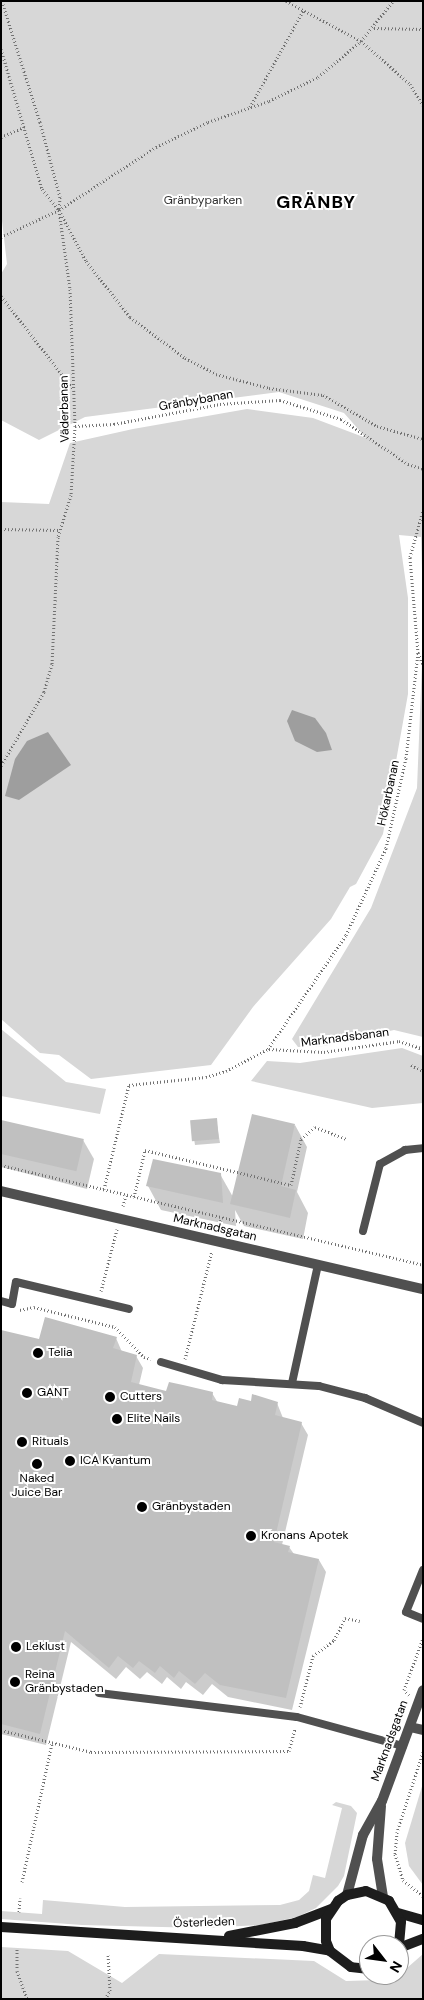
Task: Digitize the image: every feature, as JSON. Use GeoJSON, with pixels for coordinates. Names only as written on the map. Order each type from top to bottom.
{"type":"FeatureCollection","features":[{"type":"Feature","properties":{"kind":"main road"},"geometry":{"type":"LineString","coordinates":[[347,1895],[366,1892],[383,1897],[398,1913],[401,1935]]}},
{"type":"Feature","properties":{"kind":"main road","name":"Österleden"},"geometry":{"type":"LineString","coordinates":[[134,1936],[236,1936],[296,1924],[331,1909],[347,1895]]}},
{"type":"Feature","properties":{"kind":"main road"},"geometry":{"type":"LineString","coordinates":[[331,1909],[324,1930],[330,1951],[351,1967],[359,1968]]}},
{"type":"Feature","properties":{"kind":"main road"},"geometry":{"type":"LineString","coordinates":[[398,1913],[423,1920]]}},
{"type":"Feature","properties":{"kind":"main road","name":"Österleden"},"geometry":{"type":"LineString","coordinates":[[1,1927],[303,1946],[330,1951]]}},
{"type":"Feature","properties":{"kind":"main road"},"geometry":{"type":"LineString","coordinates":[[409,1944],[423,1939]]}},
{"type":"Feature","properties":{"kind":"street","name":"Marknadsgatan"},"geometry":{"type":"LineString","coordinates":[[1,1191],[423,1290]]}},
{"type":"Feature","properties":{"kind":"street","name":"Marknadsgatan"},"geometry":{"type":"LineString","coordinates":[[347,1895],[364,1835],[382,1801],[421,1695]]}},
{"type":"Feature","properties":{"kind":"street"},"geometry":{"type":"LineString","coordinates":[[410,1727],[423,1730]]}},
{"type":"Feature","properties":{"kind":"street","name":"Marknadsgatan"},"geometry":{"type":"LineString","coordinates":[[382,1801],[377,1859],[383,1897]]}},
{"type":"Feature","properties":{"kind":"lane"},"geometry":{"type":"LineString","coordinates":[[363,1231],[380,1164],[405,1150],[423,1148]]}},
{"type":"Feature","properties":{"kind":"lane"},"geometry":{"type":"LineString","coordinates":[[292,1383],[318,1265]]}},
{"type":"Feature","properties":{"kind":"lane"},"geometry":{"type":"LineString","coordinates":[[1,1301],[12,1304],[16,1282],[129,1309]]}},
{"type":"Feature","properties":{"kind":"lane"},"geometry":{"type":"LineString","coordinates":[[161,1362],[222,1380],[292,1383],[365,1398],[423,1423]]}},
{"type":"Feature","properties":{"kind":"lane"},"geometry":{"type":"LineString","coordinates":[[423,1570],[406,1612],[423,1619]]}},
{"type":"Feature","properties":{"kind":"lane"},"geometry":{"type":"LineString","coordinates":[[99,1693],[297,1718],[402,1746]]}},
{"type":"Feature","properties":{"kind":"path"},"geometry":{"type":"LineString","coordinates":[[2,1],[40,122],[60,197],[59,210],[86,261],[111,296],[130,317],[185,358],[216,374],[245,383],[322,396],[377,426],[423,439]]}},
{"type":"Feature","properties":{"kind":"path"},"geometry":{"type":"LineString","coordinates":[[286,1],[361,41],[410,84],[423,105]]}},
{"type":"Feature","properties":{"kind":"path"},"geometry":{"type":"LineString","coordinates":[[1,237],[59,210],[156,147],[208,122],[249,108],[318,77],[374,28],[393,1]]}},
{"type":"Feature","properties":{"kind":"path"},"geometry":{"type":"LineString","coordinates":[[249,108],[303,11]]}},
{"type":"Feature","properties":{"kind":"path"},"geometry":{"type":"LineString","coordinates":[[374,28],[423,29]]}},
{"type":"Feature","properties":{"kind":"path","name":"Väderbanan"},"geometry":{"type":"LineString","coordinates":[[1,49],[42,188],[59,210],[70,289],[75,426],[71,495],[60,530],[52,664],[44,692],[1,766]]}},
{"type":"Feature","properties":{"kind":"path"},"geometry":{"type":"LineString","coordinates":[[1,137],[24,127]]}},
{"type":"Feature","properties":{"kind":"path"},"geometry":{"type":"LineString","coordinates":[[1,296],[74,391]]}},
{"type":"Feature","properties":{"kind":"path","name":"Gränbybanan"},"geometry":{"type":"LineString","coordinates":[[75,426],[114,424],[220,404],[280,400],[341,419],[408,464],[423,469]]}},
{"type":"Feature","properties":{"kind":"path","name":"Hökarbanan"},"geometry":{"type":"LineString","coordinates":[[268,1049],[346,936],[386,848],[406,758],[418,653],[410,557],[423,510]]}},
{"type":"Feature","properties":{"kind":"path"},"geometry":{"type":"LineString","coordinates":[[1,529],[60,530]]}},
{"type":"Feature","properties":{"kind":"path"},"geometry":{"type":"LineString","coordinates":[[418,653],[423,664]]}},
{"type":"Feature","properties":{"kind":"path","name":"Marknadsbanan"},"geometry":{"type":"LineString","coordinates":[[268,1049],[324,1052],[399,1040],[423,1049]]}},
{"type":"Feature","properties":{"kind":"path"},"geometry":{"type":"LineString","coordinates":[[104,1189],[129,1085],[206,1077],[226,1071],[268,1049]]}},
{"type":"Feature","properties":{"kind":"path"},"geometry":{"type":"LineString","coordinates":[[411,1065],[423,1071]]}},
{"type":"Feature","properties":{"kind":"path"},"geometry":{"type":"LineString","coordinates":[[134,1197],[145,1150],[291,1185],[301,1139],[314,1127],[347,1139]]}},
{"type":"Feature","properties":{"kind":"path"},"geometry":{"type":"LineString","coordinates":[[1,1165],[221,1219],[423,1265]]}},
{"type":"Feature","properties":{"kind":"path"},"geometry":{"type":"LineString","coordinates":[[99,1302],[126,1195]]}},
{"type":"Feature","properties":{"kind":"path"},"geometry":{"type":"LineString","coordinates":[[183,1368],[221,1219]]}},
{"type":"Feature","properties":{"kind":"path"},"geometry":{"type":"LineString","coordinates":[[11,1308],[21,1310],[34,1307],[115,1327],[144,1357],[161,1362]]}},
{"type":"Feature","properties":{"kind":"path"},"geometry":{"type":"LineString","coordinates":[[421,1695],[404,1690],[423,1638]]}},
{"type":"Feature","properties":{"kind":"path"},"geometry":{"type":"LineString","coordinates":[[1,1730],[91,1752]]}},
{"type":"Feature","properties":{"kind":"path"},"geometry":{"type":"LineString","coordinates":[[22,1882],[52,1743]]}},
{"type":"Feature","properties":{"kind":"path"},"geometry":{"type":"LineString","coordinates":[[423,1752],[397,1832],[394,1854],[403,1880],[423,1896]]}},
{"type":"Feature","properties":{"kind":"path"},"geometry":{"type":"LineString","coordinates":[[19,1912],[20,1898]]}},
{"type":"Feature","properties":{"kind":"path"},"geometry":{"type":"LineString","coordinates":[[17,1949],[17,1971],[28,1999]]}},
{"type":"Feature","properties":{"kind":"path"},"geometry":{"type":"LineString","coordinates":[[106,1999],[110,1991],[108,1955]]}},
{"type":"Feature","properties":{"kind":"green space","name":"Gränbyparken"},"geometry":{"type":"Polygon","coordinates":[[[1,1],[423,1],[423,603],[421,537],[399,535],[408,598],[408,694],[383,834],[356,884],[350,887],[331,919],[253,1007],[211,1065],[91,1079],[59,1055],[40,1053],[1,1019],[1,502],[49,504],[70,443],[133,429],[247,409],[313,418],[366,438],[344,413],[279,392],[85,417],[39,440],[1,420],[1,274],[7,264],[1,212],[1,1]]]}},
{"type":"Feature","properties":{"kind":"green space"},"geometry":{"type":"Polygon","coordinates":[[[423,637],[423,1037],[394,1030],[324,1046],[298,1047],[292,1039],[371,908],[417,788],[423,637]]]}},
{"type":"Feature","properties":{"kind":"green space"},"geometry":{"type":"Polygon","coordinates":[[[1,1029],[66,1082],[106,1089],[100,1114],[1,1096],[1,1029]]]}},
{"type":"Feature","properties":{"kind":"green space"},"geometry":{"type":"Polygon","coordinates":[[[402,1048],[423,1056],[423,1103],[372,1108],[251,1081],[267,1061],[300,1063],[402,1048]]]}},
{"type":"Feature","properties":{"kind":"green space"},"geometry":{"type":"Polygon","coordinates":[[[423,1783],[423,1885],[409,1866],[405,1843],[423,1783]]]}},
{"type":"Feature","properties":{"kind":"green space"},"geometry":{"type":"Polygon","coordinates":[[[336,1802],[351,1806],[357,1813],[344,1876],[338,1886],[316,1908],[297,1917],[261,1925],[202,1928],[82,1925],[1,1919],[1,1911],[42,1914],[43,1900],[125,1907],[280,1905],[299,1900],[309,1891],[313,1875],[325,1878],[342,1808],[332,1805],[336,1802]]]}},
{"type":"Feature","properties":{"kind":"green space"},"geometry":{"type":"Polygon","coordinates":[[[1,1947],[68,1951],[122,1983],[159,1954],[314,1961],[346,1981],[359,1981],[359,1985],[409,1985],[409,1966],[423,1954],[423,1999],[1,1999],[1,1947]]]}},
{"type":"Feature","properties":{"kind":"shaded area"},"geometry":{"type":"Polygon","coordinates":[[[292,710],[315,718],[326,733],[332,750],[317,752],[295,741],[287,721],[292,710]]]}},
{"type":"Feature","properties":{"kind":"shaded area"},"geometry":{"type":"Polygon","coordinates":[[[48,732],[71,765],[19,800],[5,796],[15,759],[27,741],[48,732]]]}},
{"type":"Feature","properties":{"kind":"building"},"geometry":{"type":"Polygon","coordinates":[[[252,1114],[295,1124],[281,1186],[296,1190],[290,1218],[230,1204],[252,1114]]]}},
{"type":"Feature","properties":{"kind":"building"},"geometry":{"type":"Polygon","coordinates":[[[217,1118],[219,1139],[192,1141],[190,1120],[217,1118]]]}},
{"type":"Feature","properties":{"kind":"building"},"geometry":{"type":"Polygon","coordinates":[[[1,1120],[84,1139],[76,1171],[1,1154],[1,1120]]]}},
{"type":"Feature","properties":{"kind":"building"},"geometry":{"type":"Polygon","coordinates":[[[153,1159],[221,1173],[223,1203],[146,1186],[153,1159]]]}},
{"type":"Feature","properties":{"kind":"building","name":"Gränbystaden"},"geometry":{"type":"Polygon","coordinates":[[[45,1317],[117,1337],[113,1348],[137,1355],[131,1382],[166,1391],[169,1382],[183,1385],[213,1392],[212,1400],[237,1406],[239,1398],[251,1401],[252,1394],[278,1402],[275,1415],[302,1422],[274,1542],[290,1546],[288,1552],[319,1559],[286,1698],[220,1685],[205,1673],[195,1684],[179,1671],[174,1678],[160,1666],[155,1673],[139,1661],[133,1668],[118,1656],[109,1668],[65,1631],[40,1734],[1,1724],[1,1330],[39,1339],[45,1317]]]}},
{"type":"Feature","properties":{"kind":"place","name":"Telia"},"geometry":{"type":"Point","coordinates":[38,1353]}},
{"type":"Feature","properties":{"kind":"place","name":"GANT"},"geometry":{"type":"Point","coordinates":[27,1393]}},
{"type":"Feature","properties":{"kind":"place","name":"Cutters"},"geometry":{"type":"Point","coordinates":[110,1397]}},
{"type":"Feature","properties":{"kind":"place","name":"Elite Nails"},"geometry":{"type":"Point","coordinates":[117,1419]}},
{"type":"Feature","properties":{"kind":"place","name":"Rituals"},"geometry":{"type":"Point","coordinates":[22,1442]}},
{"type":"Feature","properties":{"kind":"place","name":"ICA Kvantum"},"geometry":{"type":"Point","coordinates":[70,1461]}},
{"type":"Feature","properties":{"kind":"place","name":"Naked Juice Bar"},"geometry":{"type":"Point","coordinates":[37,1464]}},
{"type":"Feature","properties":{"kind":"place","name":"Gränbystaden"},"geometry":{"type":"Point","coordinates":[142,1507]}},
{"type":"Feature","properties":{"kind":"place","name":"Kronans Apotek"},"geometry":{"type":"Point","coordinates":[251,1536]}},
{"type":"Feature","properties":{"kind":"place","name":"Leklust"},"geometry":{"type":"Point","coordinates":[16,1647]}},
{"type":"Feature","properties":{"kind":"place","name":"Reina Gränbystaden"},"geometry":{"type":"Point","coordinates":[15,1682]}},
{"type":"Feature","properties":{"kind":"district","name":"GRÄNBY"},"geometry":{"type":"Point","coordinates":[316,202]}}]}
